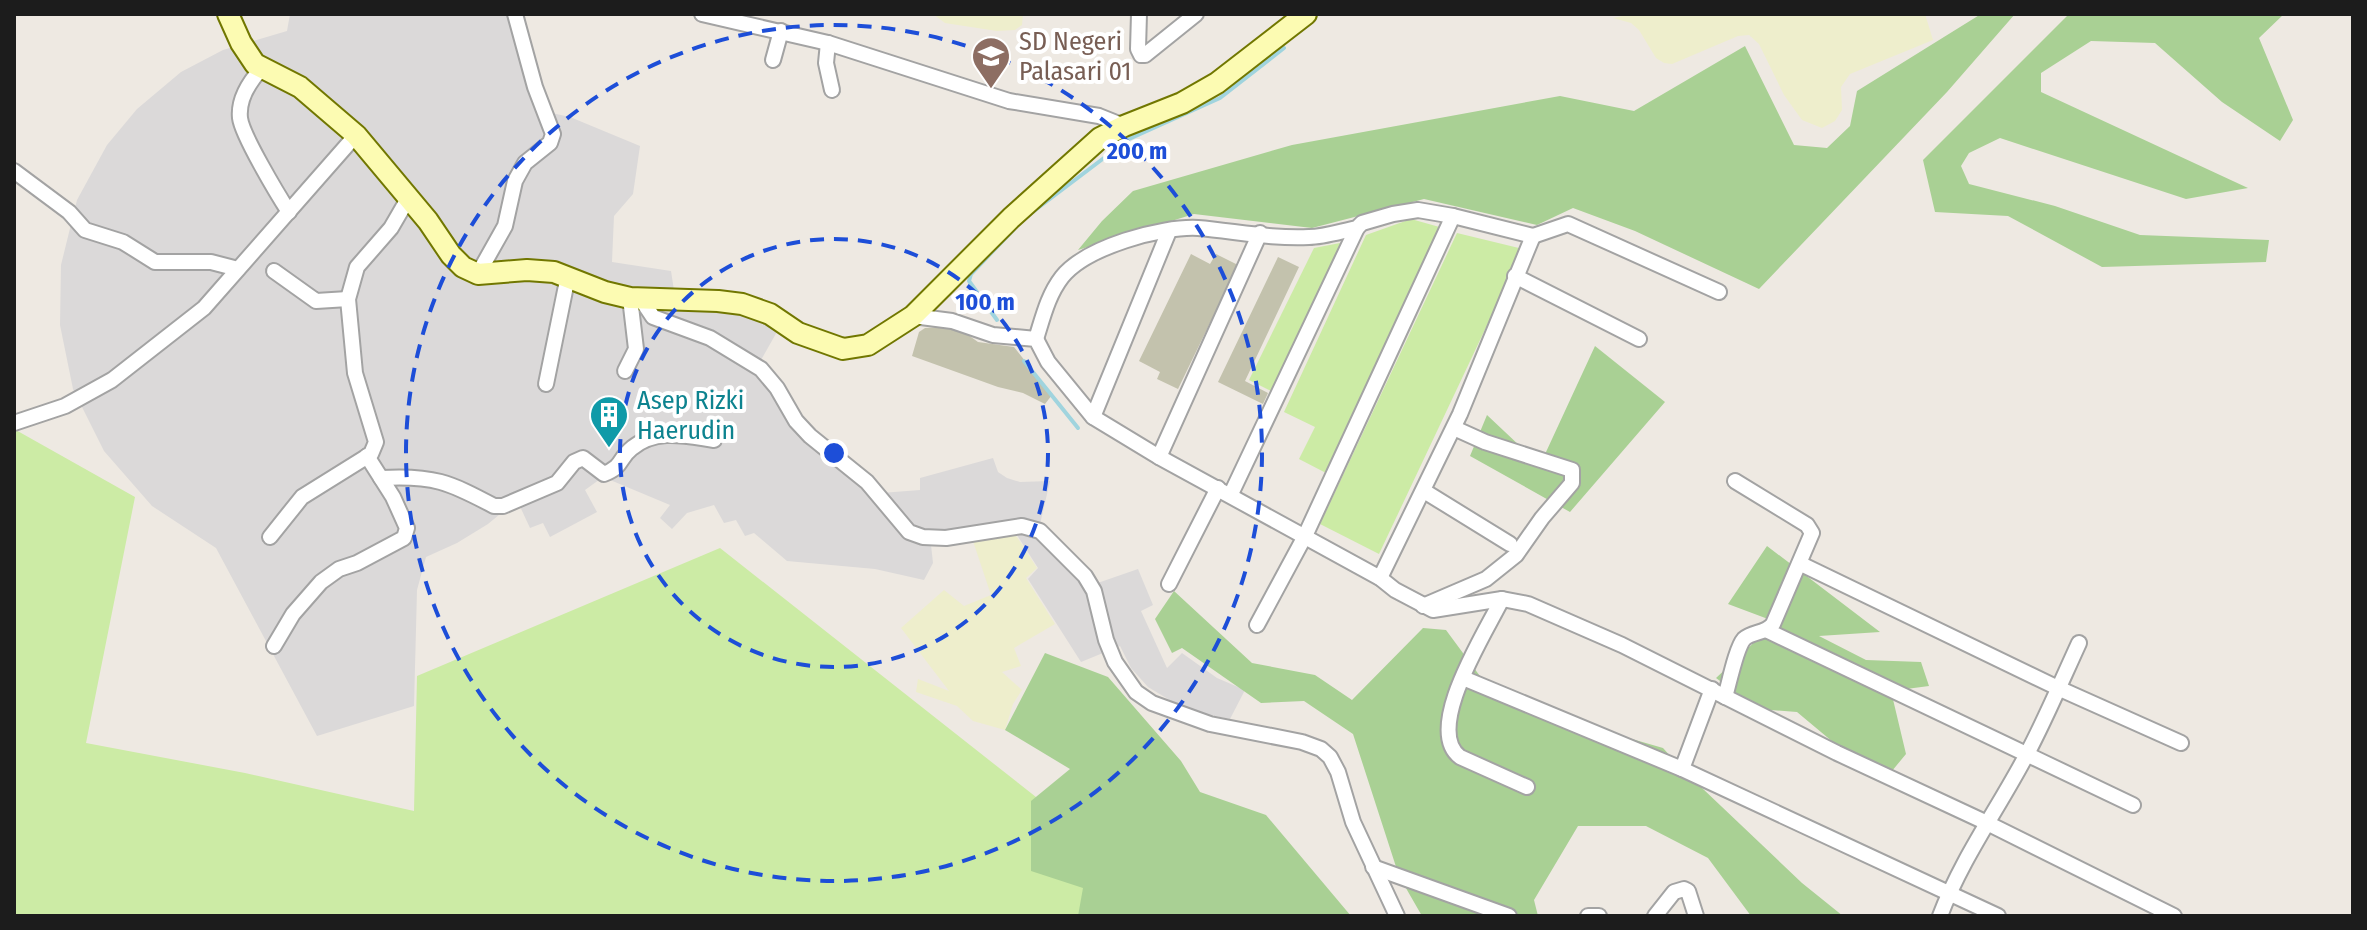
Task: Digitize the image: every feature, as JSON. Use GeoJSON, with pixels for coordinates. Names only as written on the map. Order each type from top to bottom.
{"type":"FeatureCollection","features":[{"type":"Feature","properties":{"kind":"main road"},"geometry":{"type":"LineString","coordinates":[[228,14],[248,56],[262,68],[300,87],[356,135],[463,267],[478,274],[527,270],[554,272],[605,292],[636,298],[742,304],[770,314],[798,333],[843,349],[868,345],[913,316],[1011,218],[1100,138],[1182,103],[1217,83],[1306,14]]}},
{"type":"Feature","properties":{"kind":"street"},"geometry":{"type":"LineString","coordinates":[[478,274],[505,226],[515,181],[525,163],[550,143],[553,134],[535,87],[515,14]]}},
{"type":"Feature","properties":{"kind":"street"},"geometry":{"type":"LineString","coordinates":[[702,14],[731,17],[828,43],[1009,101],[1099,116],[1124,126]]}},
{"type":"Feature","properties":{"kind":"street"},"geometry":{"type":"LineString","coordinates":[[1139,14],[1138,49],[1141,55],[1145,55],[1196,14]]}},
{"type":"Feature","properties":{"kind":"street"},"geometry":{"type":"LineString","coordinates":[[773,60],[781,31]]}},
{"type":"Feature","properties":{"kind":"street"},"geometry":{"type":"LineString","coordinates":[[828,43],[826,63],[832,90]]}},
{"type":"Feature","properties":{"kind":"street"},"geometry":{"type":"LineString","coordinates":[[262,68],[245,92],[240,117],[289,212]]}},
{"type":"Feature","properties":{"kind":"street"},"geometry":{"type":"LineString","coordinates":[[14,423],[65,406],[112,380],[204,308],[356,135]]}},
{"type":"Feature","properties":{"kind":"street"},"geometry":{"type":"LineString","coordinates":[[14,171],[69,212],[85,230],[123,242],[155,262],[211,262],[238,269]]}},
{"type":"Feature","properties":{"kind":"street"},"geometry":{"type":"LineString","coordinates":[[270,537],[302,497],[367,456],[376,442],[355,373],[348,299],[357,267],[391,228],[409,197]]}},
{"type":"Feature","properties":{"kind":"street"},"geometry":{"type":"LineString","coordinates":[[1169,584],[1225,491],[1362,223],[1418,210],[1533,236],[1568,224],[1581,227],[1719,292]]}},
{"type":"Feature","properties":{"kind":"street"},"geometry":{"type":"LineString","coordinates":[[1257,625],[1305,536],[1453,216]]}},
{"type":"Feature","properties":{"kind":"street"},"geometry":{"type":"LineString","coordinates":[[1357,228],[1312,238],[1196,228],[1135,238],[1106,248],[1073,266],[1052,291],[1036,339],[1048,362],[1093,417],[1159,457],[1380,578],[1423,606],[1441,609],[1502,599],[1528,604],[1718,693],[2174,916]]}},
{"type":"Feature","properties":{"kind":"street"},"geometry":{"type":"LineString","coordinates":[[1093,417],[1169,231]]}},
{"type":"Feature","properties":{"kind":"street"},"geometry":{"type":"LineString","coordinates":[[1159,457],[1260,233]]}},
{"type":"Feature","properties":{"kind":"street"},"geometry":{"type":"LineString","coordinates":[[1380,578],[1454,428],[1533,236]]}},
{"type":"Feature","properties":{"kind":"street"},"geometry":{"type":"LineString","coordinates":[[274,271],[316,301],[348,299]]}},
{"type":"Feature","properties":{"kind":"street"},"geometry":{"type":"LineString","coordinates":[[546,384],[568,276]]}},
{"type":"Feature","properties":{"kind":"street"},"geometry":{"type":"LineString","coordinates":[[1515,276],[1639,339]]}},
{"type":"Feature","properties":{"kind":"street"},"geometry":{"type":"LineString","coordinates":[[625,371],[636,349],[636,298]]}},
{"type":"Feature","properties":{"kind":"street"},"geometry":{"type":"LineString","coordinates":[[636,298],[653,317],[710,338],[761,369],[777,388],[796,421],[867,482],[909,532],[923,537],[946,538],[1022,526],[1040,531],[1085,576],[1094,591],[1115,662],[1136,692],[1152,703],[1210,724],[1302,742],[1321,749],[1330,757],[1338,772],[1353,822],[1397,916]]}},
{"type":"Feature","properties":{"kind":"street"},"geometry":{"type":"LineString","coordinates":[[913,316],[952,321],[993,335],[1036,339]]}},
{"type":"Feature","properties":{"kind":"street"},"geometry":{"type":"LineString","coordinates":[[1423,606],[1486,579],[1516,555],[1572,483],[1572,470],[1485,442],[1454,428]]}},
{"type":"Feature","properties":{"kind":"street"},"geometry":{"type":"LineString","coordinates":[[381,478],[409,476],[444,480],[494,506],[503,506],[557,483],[574,462],[583,458],[604,474],[617,469],[631,448],[669,433],[714,440]]}},
{"type":"Feature","properties":{"kind":"street"},"geometry":{"type":"LineString","coordinates":[[274,646],[293,614],[321,582],[339,569],[404,538],[407,528],[393,497],[367,456]]}},
{"type":"Feature","properties":{"kind":"street"},"geometry":{"type":"LineString","coordinates":[[1735,481],[1809,527],[1811,537],[1801,564],[1768,631]]}},
{"type":"Feature","properties":{"kind":"street"},"geometry":{"type":"LineString","coordinates":[[1424,491],[1510,544]]}},
{"type":"Feature","properties":{"kind":"street"},"geometry":{"type":"LineString","coordinates":[[1801,564],[2058,688],[2181,743]]}},
{"type":"Feature","properties":{"kind":"street"},"geometry":{"type":"LineString","coordinates":[[1502,599],[1463,678],[1448,719],[1447,734],[1452,750],[1460,757],[1527,787]]}},
{"type":"Feature","properties":{"kind":"street"},"geometry":{"type":"LineString","coordinates":[[1682,769],[1742,643],[1750,636],[1768,631],[2133,805]]}},
{"type":"Feature","properties":{"kind":"street"},"geometry":{"type":"LineString","coordinates":[[1940,916],[1948,893],[1985,822],[2027,755],[2079,643]]}},
{"type":"Feature","properties":{"kind":"street"},"geometry":{"type":"LineString","coordinates":[[1463,678],[1682,769],[1998,916]]}},
{"type":"Feature","properties":{"kind":"street"},"geometry":{"type":"LineString","coordinates":[[1373,867],[1509,916]]}},
{"type":"Feature","properties":{"kind":"street"},"geometry":{"type":"LineString","coordinates":[[1655,916],[1674,892],[1684,889],[1688,891],[1696,916]]}},
{"type":"Feature","properties":{"kind":"street"},"geometry":{"type":"LineString","coordinates":[[1588,916],[1599,916]]}},
{"type":"Feature","properties":{"kind":"shaded area"},"geometry":{"type":"Polygon","coordinates":[[[290,14],[520,14],[547,112],[570,117],[640,146],[633,194],[614,216],[612,262],[671,271],[677,310],[715,309],[749,316],[778,330],[756,369],[802,426],[881,493],[920,490],[920,478],[993,458],[998,472],[1007,478],[1020,482],[1050,481],[1038,533],[1089,586],[1138,569],[1153,605],[1141,611],[1167,668],[1182,653],[1217,678],[1245,690],[1230,719],[1173,702],[1148,687],[1131,668],[1120,646],[1081,662],[1028,579],[1038,568],[1015,532],[931,545],[933,563],[924,580],[875,569],[787,561],[754,533],[745,536],[736,520],[724,523],[714,505],[687,513],[672,529],[660,518],[670,505],[603,477],[585,490],[597,512],[550,537],[543,523],[530,528],[517,500],[488,524],[426,557],[417,590],[414,706],[317,736],[216,548],[152,506],[104,451],[73,389],[60,325],[61,265],[77,200],[107,145],[137,109],[181,72],[223,50],[287,31],[290,14]]]}},
{"type":"Feature","properties":{"kind":"shaded area"},"geometry":{"type":"Polygon","coordinates":[[[933,14],[1023,14],[1022,25],[1015,30],[997,31],[945,23],[933,14]]]}},
{"type":"Feature","properties":{"kind":"shaded area"},"geometry":{"type":"Polygon","coordinates":[[[1632,14],[1925,14],[1933,40],[1850,74],[1841,87],[1842,110],[1835,121],[1822,128],[1802,120],[1784,95],[1759,44],[1749,35],[1738,36],[1672,64],[1664,63],[1656,58],[1639,30],[1631,23],[1613,18],[1632,14]]]}},
{"type":"Feature","properties":{"kind":"shaded area"},"geometry":{"type":"Polygon","coordinates":[[[1191,254],[1210,264],[1216,254],[1238,265],[1178,389],[1157,379],[1160,372],[1139,361],[1191,254]]]}},
{"type":"Feature","properties":{"kind":"shaded area"},"geometry":{"type":"Polygon","coordinates":[[[1278,257],[1299,267],[1245,381],[1268,393],[1263,404],[1218,382],[1278,257]]]}},
{"type":"Feature","properties":{"kind":"shaded area"},"geometry":{"type":"Polygon","coordinates":[[[943,327],[964,332],[978,342],[1014,347],[1052,395],[1045,404],[1023,393],[912,356],[919,332],[925,328],[943,327]]]}},
{"type":"Feature","properties":{"kind":"shaded area"},"geometry":{"type":"Polygon","coordinates":[[[1015,534],[1037,568],[1026,578],[1055,624],[1014,648],[1021,666],[1002,672],[1022,690],[1013,704],[1005,730],[973,721],[957,706],[916,692],[918,679],[949,691],[901,628],[944,590],[964,606],[991,595],[973,541],[1015,534]]]}},
{"type":"Feature","properties":{"kind":"green space"},"geometry":{"type":"Polygon","coordinates":[[[1981,14],[2015,14],[1947,92],[1759,289],[1635,231],[1573,208],[1537,225],[1424,199],[1312,228],[1194,214],[1078,250],[1133,191],[1292,145],[1560,96],[1634,111],[1745,46],[1794,145],[1827,148],[1850,126],[1857,91],[1981,14]]]}},
{"type":"Feature","properties":{"kind":"green space"},"geometry":{"type":"Polygon","coordinates":[[[2069,14],[2284,14],[2259,38],[2293,120],[2280,141],[2222,102],[2155,43],[2091,41],[2041,73],[2041,92],[2248,188],[2186,199],[2000,138],[1969,153],[1961,166],[1969,184],[2055,206],[2140,235],[2269,240],[2266,262],[2102,267],[2008,216],[1935,212],[1923,160],[2069,14]]]}},
{"type":"Feature","properties":{"kind":"green space"},"geometry":{"type":"Polygon","coordinates":[[[1411,219],[1443,228],[1326,473],[1299,459],[1315,427],[1284,412],[1366,235],[1411,219]]]}},
{"type":"Feature","properties":{"kind":"green space"},"geometry":{"type":"Polygon","coordinates":[[[1457,233],[1523,249],[1379,554],[1320,524],[1457,233]]]}},
{"type":"Feature","properties":{"kind":"green space"},"geometry":{"type":"Polygon","coordinates":[[[1347,243],[1277,394],[1249,380],[1314,248],[1347,243]]]}},
{"type":"Feature","properties":{"kind":"green space"},"geometry":{"type":"Polygon","coordinates":[[[1595,346],[1665,402],[1570,512],[1470,456],[1487,415],[1540,465],[1595,346]]]}},
{"type":"Feature","properties":{"kind":"green space"},"geometry":{"type":"Polygon","coordinates":[[[14,429],[135,497],[86,743],[245,773],[414,811],[417,676],[720,548],[1107,853],[1144,916],[14,916],[14,429]]]}},
{"type":"Feature","properties":{"kind":"green space"},"geometry":{"type":"Polygon","coordinates":[[[1767,546],[1880,632],[1819,636],[1866,660],[1921,662],[1929,686],[1891,691],[1906,754],[1882,783],[1797,712],[1758,709],[1716,678],[1776,622],[1728,604],[1767,546]]]}},
{"type":"Feature","properties":{"kind":"green space"},"geometry":{"type":"Polygon","coordinates":[[[1174,591],[1252,663],[1315,675],[1352,700],[1423,628],[1446,630],[1488,687],[1556,717],[1663,748],[1802,883],[1843,916],[1751,916],[1708,858],[1646,826],[1578,826],[1534,900],[1538,916],[1422,916],[1399,876],[1353,734],[1304,701],[1261,703],[1182,648],[1172,653],[1155,619],[1174,591]]]}},
{"type":"Feature","properties":{"kind":"green space"},"geometry":{"type":"Polygon","coordinates":[[[1045,653],[1108,677],[1181,761],[1200,792],[1266,815],[1351,916],[1078,916],[1083,888],[1031,871],[1031,801],[1070,769],[1005,730],[1045,653]]]}},
{"type":"Feature","properties":{"kind":"waterway"},"geometry":{"type":"LineString","coordinates":[[1026,217],[1129,139],[1220,98],[1284,48]]}},
{"type":"Feature","properties":{"kind":"waterway"},"geometry":{"type":"LineString","coordinates":[[997,320],[969,281],[971,274],[1014,229]]}},
{"type":"Feature","properties":{"kind":"waterway"},"geometry":{"type":"LineString","coordinates":[[1024,361],[1078,428]]}},
{"type":"Feature","properties":{"kind":"place","name":"SD Negeri Palasari 01"},"geometry":{"type":"Point","coordinates":[991,90]}},
{"type":"Feature","properties":{"kind":"place","name":"Asep Rizki Haerudin"},"geometry":{"type":"Point","coordinates":[609,449]}}]}
